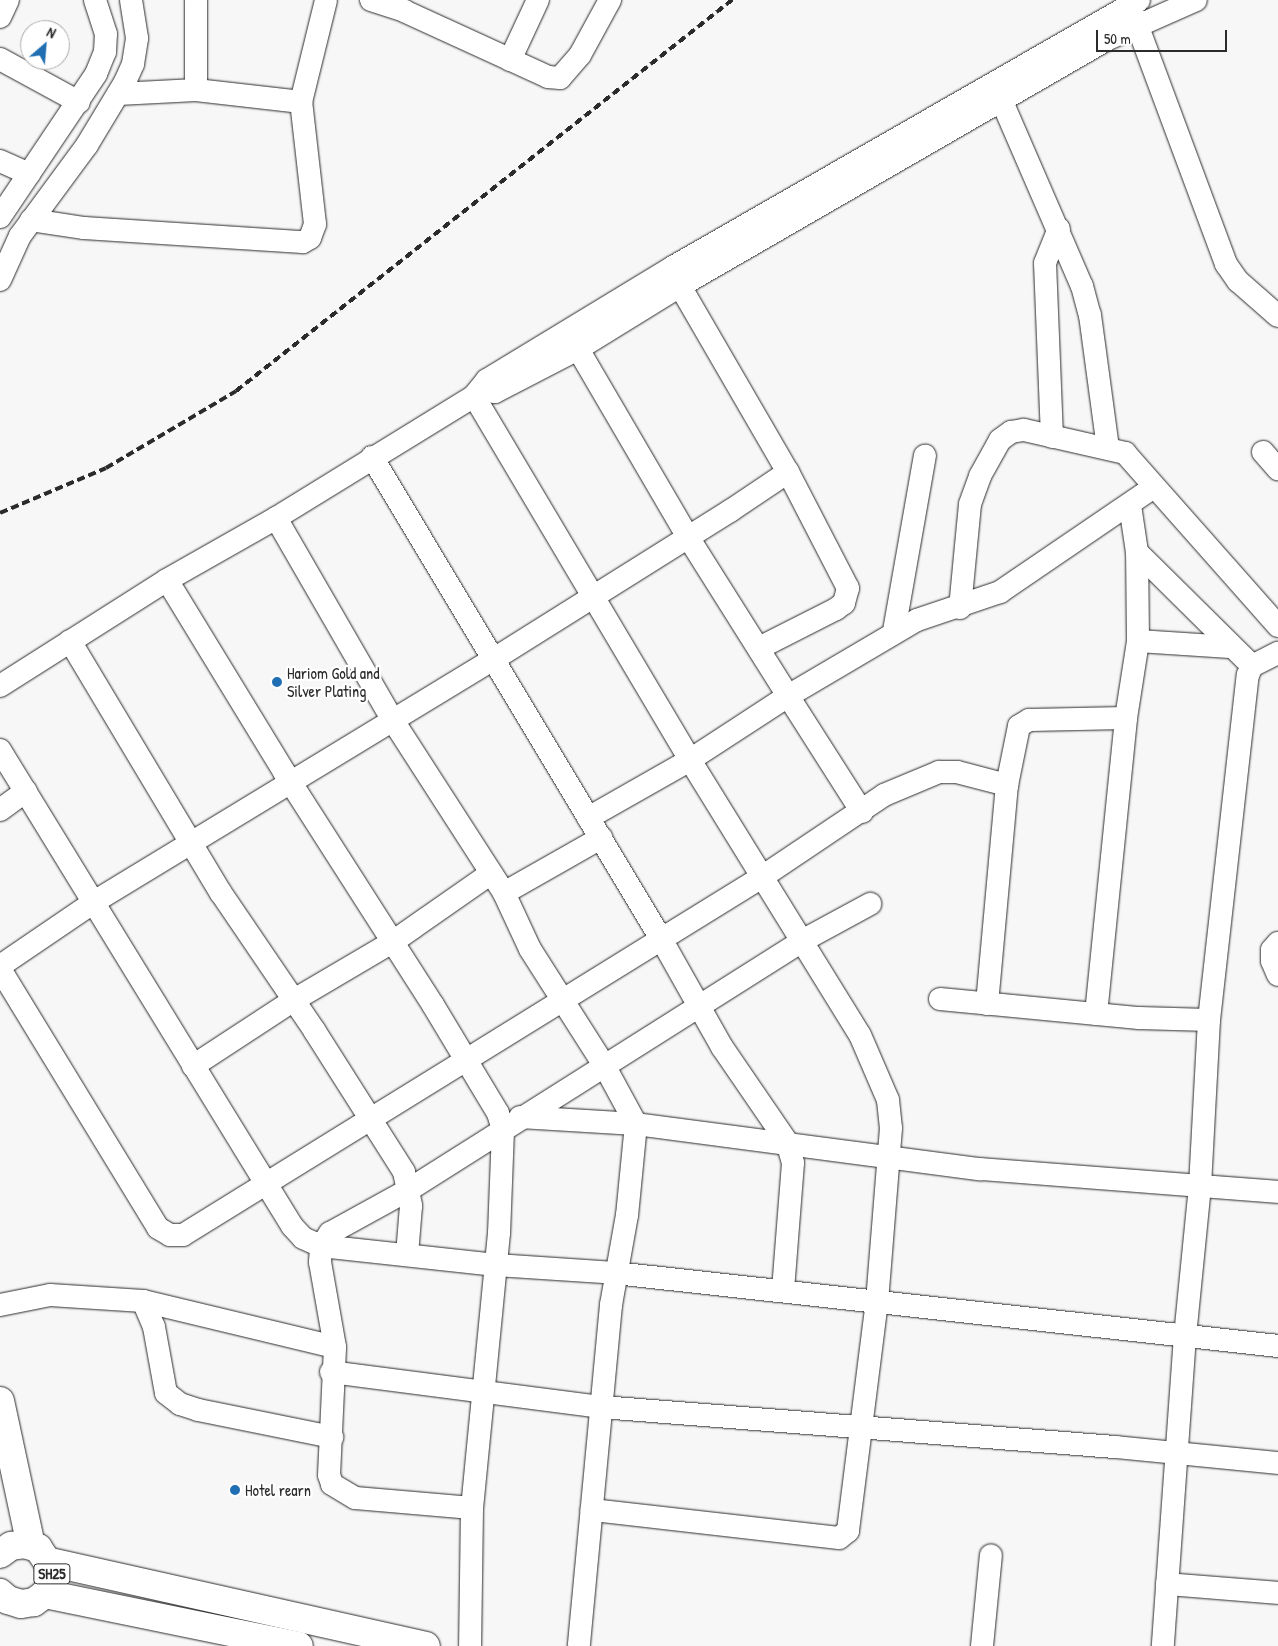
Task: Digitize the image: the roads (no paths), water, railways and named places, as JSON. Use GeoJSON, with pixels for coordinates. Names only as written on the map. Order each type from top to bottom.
{"type":"FeatureCollection","features":[{"type":"Feature","properties":{"kind":"main road","name":"SH25"},"geometry":{"type":"LineString","coordinates":[[0,1401],[40,1554],[52,1582],[45,1594],[34,1602],[4,1605]]}},
{"type":"Feature","properties":{"kind":"main road","name":"SH25"},"geometry":{"type":"LineString","coordinates":[[2,1545],[40,1554]]}},
{"type":"Feature","properties":{"kind":"main road"},"geometry":{"type":"LineString","coordinates":[[40,1554],[426,1646]]}},
{"type":"Feature","properties":{"kind":"main road"},"geometry":{"type":"LineString","coordinates":[[45,1594],[299,1646]]}},
{"type":"Feature","properties":{"kind":"street"},"geometry":{"type":"LineString","coordinates":[[0,17],[8,0]]}},
{"type":"Feature","properties":{"kind":"street"},"geometry":{"type":"LineString","coordinates":[[0,217],[79,102],[105,52],[106,34],[95,0]]}},
{"type":"Feature","properties":{"kind":"street"},"geometry":{"type":"LineString","coordinates":[[0,247],[24,204],[99,101],[120,62],[122,26],[115,0]]}},
{"type":"Feature","properties":{"kind":"street"},"geometry":{"type":"LineString","coordinates":[[0,280],[31,220],[87,145],[118,94],[133,64],[137,38],[131,0]]}},
{"type":"Feature","properties":{"kind":"street"},"geometry":{"type":"LineString","coordinates":[[196,0],[196,90]]}},
{"type":"Feature","properties":{"kind":"street"},"geometry":{"type":"LineString","coordinates":[[31,220],[84,228],[303,242],[310,238],[315,224],[301,102],[326,0]]}},
{"type":"Feature","properties":{"kind":"street"},"geometry":{"type":"LineString","coordinates":[[371,0],[407,6],[510,60],[548,77],[560,78],[580,55],[610,0]]}},
{"type":"Feature","properties":{"kind":"street"},"geometry":{"type":"LineString","coordinates":[[510,60],[538,0]]}},
{"type":"Feature","properties":{"kind":"street"},"geometry":{"type":"LineString","coordinates":[[478,393],[495,392],[578,349],[999,93],[1134,7],[1196,0]]}},
{"type":"Feature","properties":{"kind":"street"},"geometry":{"type":"LineString","coordinates":[[1134,7],[1226,264],[1238,282],[1278,316]]}},
{"type":"Feature","properties":{"kind":"street"},"geometry":{"type":"LineString","coordinates":[[0,60],[79,102]]}},
{"type":"Feature","properties":{"kind":"street"},"geometry":{"type":"LineString","coordinates":[[118,94],[196,90],[301,102]]}},
{"type":"Feature","properties":{"kind":"street"},"geometry":{"type":"LineString","coordinates":[[999,93],[1059,229],[1090,315],[1108,448]]}},
{"type":"Feature","properties":{"kind":"street"},"geometry":{"type":"LineString","coordinates":[[0,686],[167,580],[276,518],[478,393],[486,380],[673,267],[999,93]]}},
{"type":"Feature","properties":{"kind":"street"},"geometry":{"type":"LineString","coordinates":[[0,161],[29,174]]}},
{"type":"Feature","properties":{"kind":"street"},"geometry":{"type":"LineString","coordinates":[[1052,437],[1045,263],[1059,229]]}},
{"type":"Feature","properties":{"kind":"street"},"geometry":{"type":"LineString","coordinates":[[680,286],[788,472],[843,576],[848,596],[836,609],[759,648]]}},
{"type":"Feature","properties":{"kind":"street"},"geometry":{"type":"LineString","coordinates":[[578,349],[688,537],[862,812]]}},
{"type":"Feature","properties":{"kind":"street"},"geometry":{"type":"LineString","coordinates":[[478,393],[593,596],[690,760],[800,942],[860,1035],[881,1077],[888,1100],[891,1128],[887,1156],[877,1301],[848,1531],[839,1538],[592,1510]]}},
{"type":"Feature","properties":{"kind":"street"},"geometry":{"type":"LineString","coordinates":[[960,608],[970,504],[988,457],[1000,440],[1011,432],[1024,430],[1125,453],[1134,460],[1154,487],[1278,626]]}},
{"type":"Feature","properties":{"kind":"street"},"geometry":{"type":"LineString","coordinates":[[1263,452],[1278,469]]}},
{"type":"Feature","properties":{"kind":"street"},"geometry":{"type":"LineString","coordinates":[[894,632],[925,456]]}},
{"type":"Feature","properties":{"kind":"street"},"geometry":{"type":"LineString","coordinates":[[372,457],[660,937],[722,1047],[787,1142],[793,1163],[783,1290]]}},
{"type":"Feature","properties":{"kind":"street"},"geometry":{"type":"LineString","coordinates":[[788,472],[494,659],[392,719],[94,902],[0,967],[158,1228],[170,1234],[183,1235],[265,1183],[466,1062],[660,937],[762,877],[862,812],[884,795],[939,772],[957,772],[1007,785]]}},
{"type":"Feature","properties":{"kind":"street"},"geometry":{"type":"LineString","coordinates":[[588,818],[690,760],[788,696],[894,632],[917,620],[960,608],[1000,592],[1154,487]]}},
{"type":"Feature","properties":{"kind":"street"},"geometry":{"type":"LineString","coordinates":[[1096,1014],[1126,718],[1138,641],[1138,552],[1130,505]]}},
{"type":"Feature","properties":{"kind":"street"},"geometry":{"type":"LineString","coordinates":[[276,518],[392,719],[504,893],[530,949],[604,1065],[636,1124],[627,1216],[615,1273],[579,1646]]}},
{"type":"Feature","properties":{"kind":"street"},"geometry":{"type":"LineString","coordinates":[[1138,552],[1230,647],[1252,666]]}},
{"type":"Feature","properties":{"kind":"street"},"geometry":{"type":"LineString","coordinates":[[167,580],[290,782],[394,941],[498,1113],[511,1123],[636,1124],[980,1168],[1278,1192]]}},
{"type":"Feature","properties":{"kind":"street"},"geometry":{"type":"LineString","coordinates":[[70,641],[190,843],[294,1000],[404,1172],[410,1189],[407,1255]]}},
{"type":"Feature","properties":{"kind":"street"},"geometry":{"type":"LineString","coordinates":[[1138,641],[1230,647]]}},
{"type":"Feature","properties":{"kind":"street"},"geometry":{"type":"LineString","coordinates":[[1163,1646],[1185,1336],[1200,1186],[1208,1020],[1248,675],[1252,666],[1278,653]]}},
{"type":"Feature","properties":{"kind":"street"},"geometry":{"type":"LineString","coordinates":[[987,1004],[1007,785],[1019,726],[1029,720],[1126,718]]}},
{"type":"Feature","properties":{"kind":"street"},"geometry":{"type":"LineString","coordinates":[[0,750],[265,1183],[292,1226],[303,1238],[321,1246],[496,1265],[615,1273],[783,1290],[1278,1346]]}},
{"type":"Feature","properties":{"kind":"street"},"geometry":{"type":"LineString","coordinates":[[0,810],[26,791]]}},
{"type":"Feature","properties":{"kind":"street"},"geometry":{"type":"LineString","coordinates":[[504,893],[600,838]]}},
{"type":"Feature","properties":{"kind":"street"},"geometry":{"type":"LineString","coordinates":[[193,1066],[294,1000],[394,941],[490,874]]}},
{"type":"Feature","properties":{"kind":"street"},"geometry":{"type":"LineString","coordinates":[[472,1508],[355,1498],[340,1491],[332,1484],[329,1475],[334,1403],[331,1372],[335,1347],[320,1262],[321,1246],[330,1234],[410,1189],[511,1123],[800,942],[870,904]]}},
{"type":"Feature","properties":{"kind":"street"},"geometry":{"type":"LineString","coordinates":[[1278,944],[1272,950],[1272,961],[1278,975]]}},
{"type":"Feature","properties":{"kind":"street"},"geometry":{"type":"LineString","coordinates":[[940,999],[1096,1014],[1208,1020]]}},
{"type":"Feature","properties":{"kind":"street"},"geometry":{"type":"LineString","coordinates":[[470,1646],[472,1508],[511,1123]]}},
{"type":"Feature","properties":{"kind":"street"},"geometry":{"type":"LineString","coordinates":[[0,1305],[50,1295],[143,1301],[335,1347]]}},
{"type":"Feature","properties":{"kind":"street"},"geometry":{"type":"LineString","coordinates":[[143,1301],[154,1327],[166,1393],[180,1404],[198,1410],[332,1437]]}},
{"type":"Feature","properties":{"kind":"street"},"geometry":{"type":"LineString","coordinates":[[331,1372],[601,1407],[1177,1453],[1278,1463]]}},
{"type":"Feature","properties":{"kind":"street"},"geometry":{"type":"LineString","coordinates":[[982,1646],[991,1555]]}},
{"type":"Feature","properties":{"kind":"street"},"geometry":{"type":"LineString","coordinates":[[1167,1584],[1278,1593]]}},
{"type":"Feature","properties":{"kind":"railway"},"geometry":{"type":"LineString","coordinates":[[0,513],[106,468],[236,391],[732,0]]}},
{"type":"Feature","properties":{"kind":"place","name":"Hariom Gold and Silver Plating"},"geometry":{"type":"Point","coordinates":[277,682]}},
{"type":"Feature","properties":{"kind":"place","name":"Hotel rearn"},"geometry":{"type":"Point","coordinates":[235,1490]}}]}
